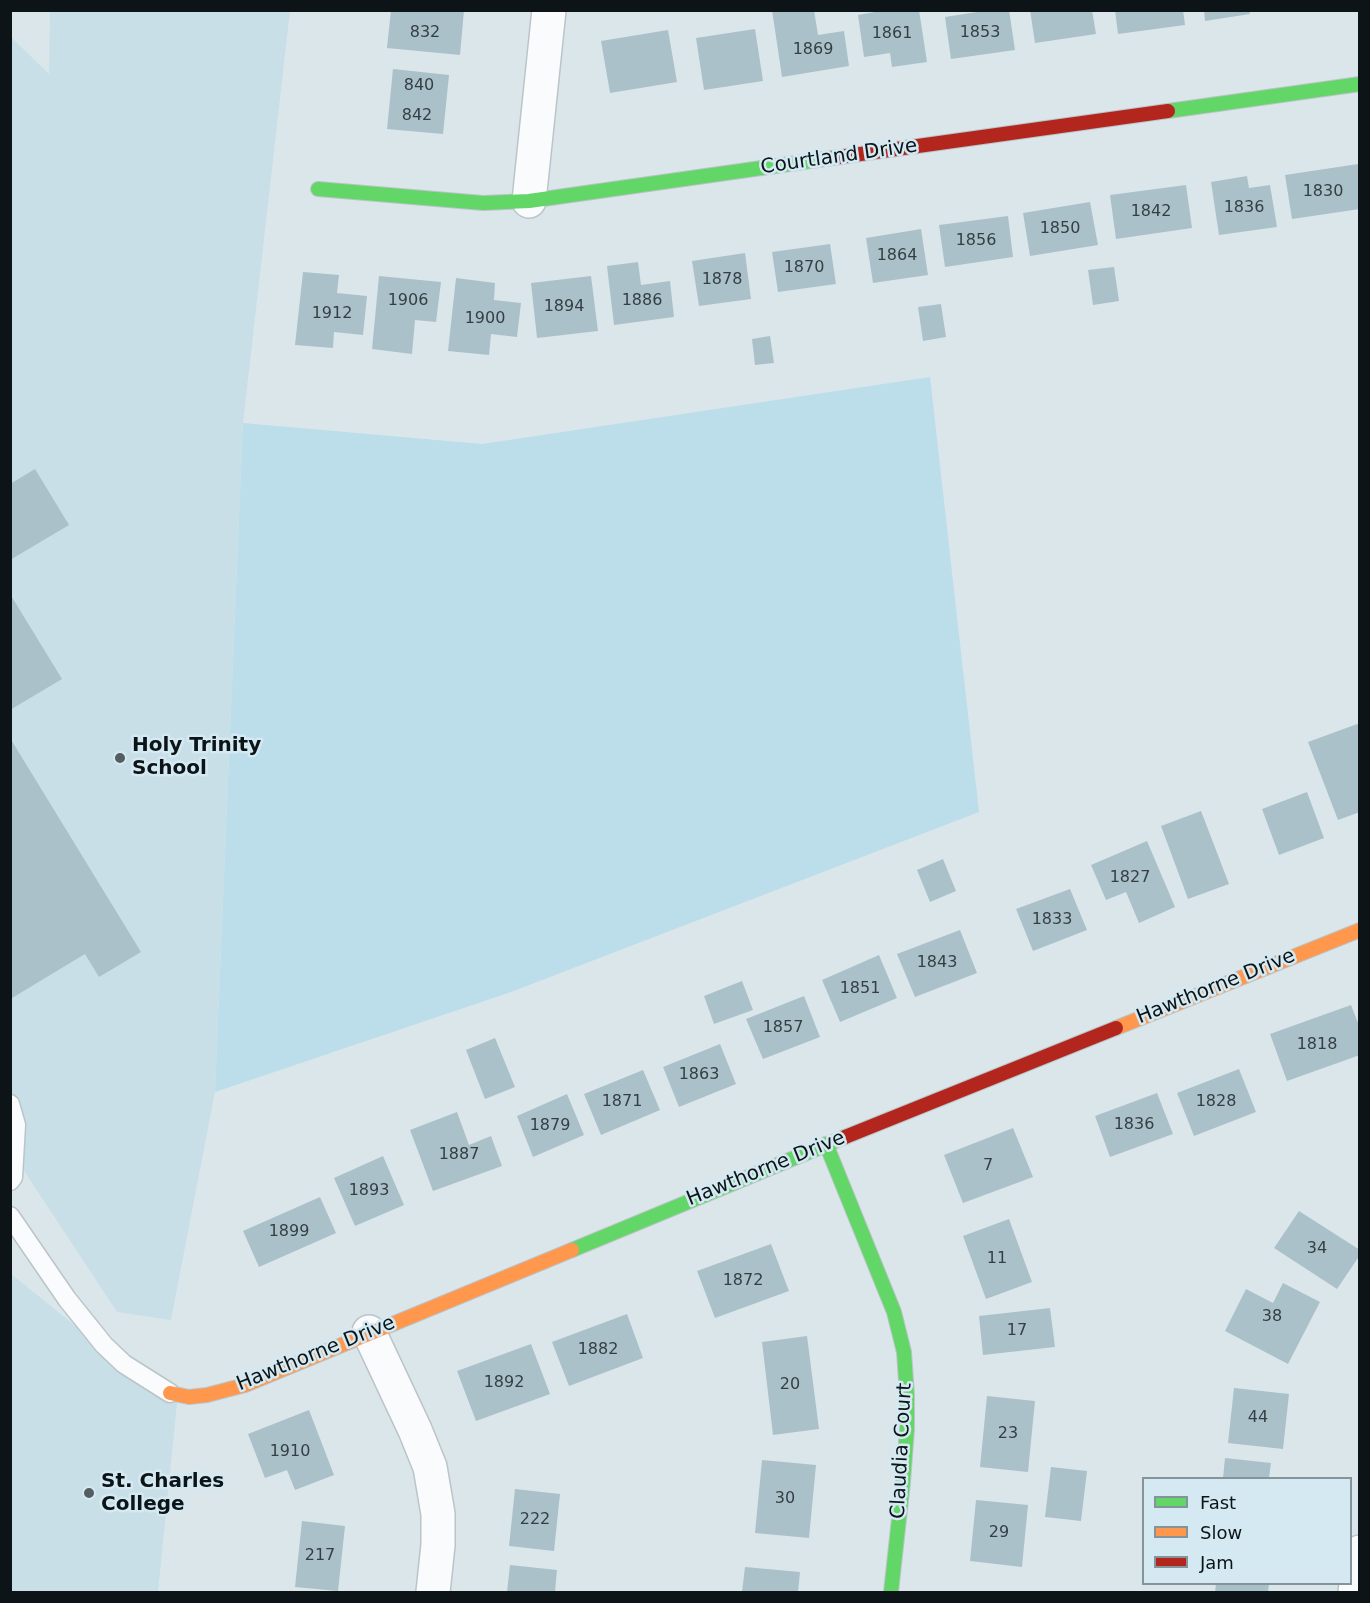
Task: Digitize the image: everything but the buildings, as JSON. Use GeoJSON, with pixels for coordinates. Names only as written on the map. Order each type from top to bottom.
{"type":"FeatureCollection","features":[{"type":"Feature","properties":{"kind":"street"},"geometry":{"type":"LineString","coordinates":[[529,201],[549,10]]}},
{"type":"Feature","properties":{"kind":"street","name":"Courtland Drive"},"geometry":{"type":"LineString","coordinates":[[318,189],[483,203],[529,201],[1359,84]]}},
{"type":"Feature","properties":{"kind":"street","name":"Hawthorne Drive"},"geometry":{"type":"LineString","coordinates":[[170,1393],[189,1397],[207,1395],[245,1385],[826,1144],[1359,930]]}},
{"type":"Feature","properties":{"kind":"street","name":"Claudia Court"},"geometry":{"type":"LineString","coordinates":[[826,1144],[894,1312],[904,1352],[907,1429],[891,1593]]}},
{"type":"Feature","properties":{"kind":"street"},"geometry":{"type":"LineString","coordinates":[[369,1332],[430,1467],[438,1514],[438,1545],[433,1593]]}},
{"type":"Feature","properties":{"kind":"street"},"geometry":{"type":"LineString","coordinates":[[1355,1593],[1359,1552]]}},
{"type":"Feature","properties":{"kind":"lane"},"geometry":{"type":"LineString","coordinates":[[10,1104],[16,1125],[13,1177],[10,1181]]}},
{"type":"Feature","properties":{"kind":"lane"},"geometry":{"type":"LineString","coordinates":[[10,1216],[67,1299],[104,1345],[124,1364],[170,1393]]}},
{"type":"Feature","properties":{"kind":"shaded area","name":"Holy Trinity School"},"geometry":{"type":"Polygon","coordinates":[[[50,11],[290,11],[243,423],[215,1092],[171,1320],[117,1312],[11,1151],[10,36],[49,74],[50,11]]]}},
{"type":"Feature","properties":{"kind":"shaded area"},"geometry":{"type":"Polygon","coordinates":[[[930,377],[979,812],[511,992],[215,1092],[243,423],[482,444],[930,377]]]}},
{"type":"Feature","properties":{"kind":"shaded area","name":"St. Charles College"},"geometry":{"type":"Polygon","coordinates":[[[10,1273],[155,1390],[178,1393],[158,1592],[11,1592],[10,1273]]]}},
{"type":"Feature","properties":{"kind":"traffic: fast"},"geometry":{"type":"LineString","coordinates":[[1168,111],[1360,84]]}},
{"type":"Feature","properties":{"kind":"traffic: fast"},"geometry":{"type":"LineString","coordinates":[[318,189],[483,203],[529,201],[832,158]]}},
{"type":"Feature","properties":{"kind":"traffic: fast"},"geometry":{"type":"LineString","coordinates":[[572,1250],[845,1137]]}},
{"type":"Feature","properties":{"kind":"traffic: fast"},"geometry":{"type":"LineString","coordinates":[[826,1144],[894,1312],[904,1352],[907,1429],[891,1592]]}},
{"type":"Feature","properties":{"kind":"traffic: slow"},"geometry":{"type":"LineString","coordinates":[[1116,1028],[1360,930]]}},
{"type":"Feature","properties":{"kind":"traffic: slow"},"geometry":{"type":"LineString","coordinates":[[170,1393],[189,1397],[207,1395],[245,1385],[572,1250]]}},
{"type":"Feature","properties":{"kind":"traffic: jam"},"geometry":{"type":"LineString","coordinates":[[832,158],[1168,111]]}},
{"type":"Feature","properties":{"kind":"traffic: jam"},"geometry":{"type":"LineString","coordinates":[[845,1137],[1116,1028]]}},
{"type":"Feature","properties":{"kind":"place","name":"Holy Trinity School"},"geometry":{"type":"Point","coordinates":[120,758]}},
{"type":"Feature","properties":{"kind":"place","name":"St. Charles College"},"geometry":{"type":"Point","coordinates":[89,1493]}}]}
